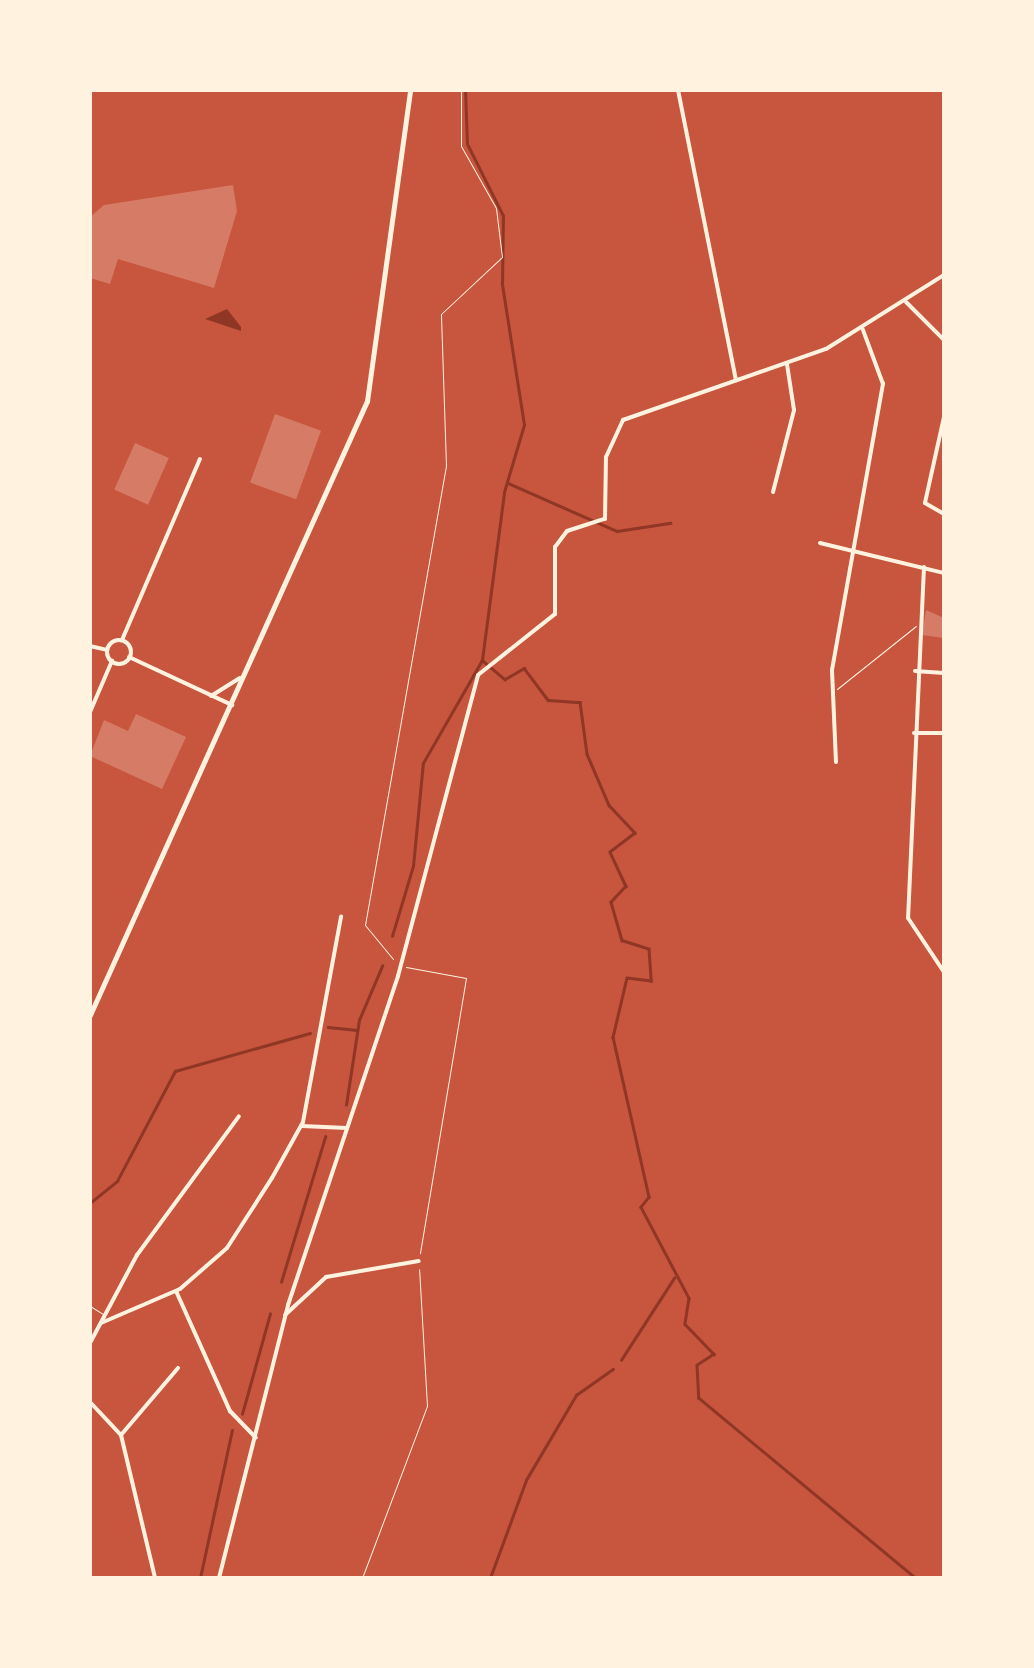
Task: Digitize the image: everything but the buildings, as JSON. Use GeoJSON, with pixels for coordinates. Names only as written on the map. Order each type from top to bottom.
{"type":"FeatureCollection","features":[{"type":"Feature","properties":{"kind":"main road"},"geometry":{"type":"LineString","coordinates":[[90,1015],[367,401],[410,90]]}},
{"type":"Feature","properties":{"kind":"street"},"geometry":{"type":"LineString","coordinates":[[678,90],[736,380]]}},
{"type":"Feature","properties":{"kind":"street"},"geometry":{"type":"LineString","coordinates":[[219,1578],[286,1315],[400,966],[465,704],[483,668],[489,660],[540,630],[557,607],[558,540],[608,515],[605,466],[620,423],[786,364],[863,330],[944,275]]}},
{"type":"Feature","properties":{"kind":"street"},"geometry":{"type":"LineString","coordinates":[[905,300],[944,340]]}},
{"type":"Feature","properties":{"kind":"street"},"geometry":{"type":"LineString","coordinates":[[836,762],[834,692],[850,549],[884,384],[863,330]]}},
{"type":"Feature","properties":{"kind":"street"},"geometry":{"type":"LineString","coordinates":[[773,492],[794,410],[786,364]]}},
{"type":"Feature","properties":{"kind":"street"},"geometry":{"type":"LineString","coordinates":[[944,417],[924,503],[944,514]]}},
{"type":"Feature","properties":{"kind":"street"},"geometry":{"type":"LineString","coordinates":[[90,646],[107,650],[122,640],[200,459]]}},
{"type":"Feature","properties":{"kind":"street"},"geometry":{"type":"LineString","coordinates":[[820,544],[944,572]]}},
{"type":"Feature","properties":{"kind":"street"},"geometry":{"type":"LineString","coordinates":[[924,568],[916,626],[908,927],[944,972]]}},
{"type":"Feature","properties":{"kind":"street"},"geometry":{"type":"LineString","coordinates":[[122,640],[129,656],[232,706]]}},
{"type":"Feature","properties":{"kind":"street"},"geometry":{"type":"LineString","coordinates":[[90,712],[112,661],[107,650]]}},
{"type":"Feature","properties":{"kind":"street"},"geometry":{"type":"LineString","coordinates":[[112,661],[129,656]]}},
{"type":"Feature","properties":{"kind":"street"},"geometry":{"type":"LineString","coordinates":[[211,696],[247,671]]}},
{"type":"Feature","properties":{"kind":"street"},"geometry":{"type":"LineString","coordinates":[[915,671],[944,673]]}},
{"type":"Feature","properties":{"kind":"street"},"geometry":{"type":"LineString","coordinates":[[912,733],[944,733]]}},
{"type":"Feature","properties":{"kind":"street"},"geometry":{"type":"LineString","coordinates":[[101,1323],[176,1291],[232,1242],[302,1126],[340,916]]}},
{"type":"Feature","properties":{"kind":"street"},"geometry":{"type":"LineString","coordinates":[[90,1343],[103,1314],[239,1116]]}},
{"type":"Feature","properties":{"kind":"street"},"geometry":{"type":"LineString","coordinates":[[302,1126],[347,1128]]}},
{"type":"Feature","properties":{"kind":"street"},"geometry":{"type":"LineString","coordinates":[[286,1315],[326,1277],[419,1261]]}},
{"type":"Feature","properties":{"kind":"street"},"geometry":{"type":"LineString","coordinates":[[176,1291],[230,1410],[256,1438]]}},
{"type":"Feature","properties":{"kind":"street"},"geometry":{"type":"LineString","coordinates":[[121,1434],[178,1368]]}},
{"type":"Feature","properties":{"kind":"street"},"geometry":{"type":"LineString","coordinates":[[90,1402],[121,1434],[155,1578]]}},
{"type":"Feature","properties":{"kind":"lane"},"geometry":{"type":"LineString","coordinates":[[834,692],[916,626]]}},
{"type":"Feature","properties":{"kind":"lane"},"geometry":{"type":"LineString","coordinates":[[90,1306],[103,1314]]}},
{"type":"Feature","properties":{"kind":"path"},"geometry":{"type":"LineString","coordinates":[[362,1578],[427,1406],[419,1261],[466,978],[400,966],[365,926],[446,466],[442,310],[502,257],[496,208],[461,146],[460,90]]}},
{"type":"Feature","properties":{"kind":"shaded area"},"geometry":{"type":"Polygon","coordinates":[[[227,309],[241,327],[241,331],[205,319],[227,309]]]}},
{"type":"Feature","properties":{"kind":"waterway"},"geometry":{"type":"LineString","coordinates":[[392,936],[413,866],[423,763],[482,660],[504,492],[524,425],[502,284],[503,216],[467,144],[465,90]]}},
{"type":"Feature","properties":{"kind":"waterway"},"geometry":{"type":"LineString","coordinates":[[508,483],[617,531],[670,523]]}},
{"type":"Feature","properties":{"kind":"waterway"},"geometry":{"type":"LineString","coordinates":[[482,660],[505,679],[524,668],[548,700],[580,702],[587,754],[609,805],[635,833],[610,852],[626,886],[611,902],[622,940],[649,949],[651,981],[627,978],[613,1037],[649,1197],[641,1207],[689,1298],[685,1324],[714,1354],[697,1365],[699,1398],[916,1578]]}},
{"type":"Feature","properties":{"kind":"waterway"},"geometry":{"type":"LineString","coordinates":[[346,1105],[359,1020],[382,966]]}},
{"type":"Feature","properties":{"kind":"waterway"},"geometry":{"type":"LineString","coordinates":[[328,1027],[357,1030]]}},
{"type":"Feature","properties":{"kind":"waterway"},"geometry":{"type":"LineString","coordinates":[[90,1203],[117,1181],[175,1071],[310,1033]]}},
{"type":"Feature","properties":{"kind":"waterway"},"geometry":{"type":"LineString","coordinates":[[281,1282],[325,1137]]}},
{"type":"Feature","properties":{"kind":"waterway"},"geometry":{"type":"LineString","coordinates":[[621,1360],[674,1278]]}},
{"type":"Feature","properties":{"kind":"waterway"},"geometry":{"type":"LineString","coordinates":[[242,1414],[270,1314]]}},
{"type":"Feature","properties":{"kind":"waterway"},"geometry":{"type":"LineString","coordinates":[[490,1578],[526,1480],[576,1395],[613,1369]]}},
{"type":"Feature","properties":{"kind":"waterway"},"geometry":{"type":"LineString","coordinates":[[200,1578],[232,1430]]}}]}
